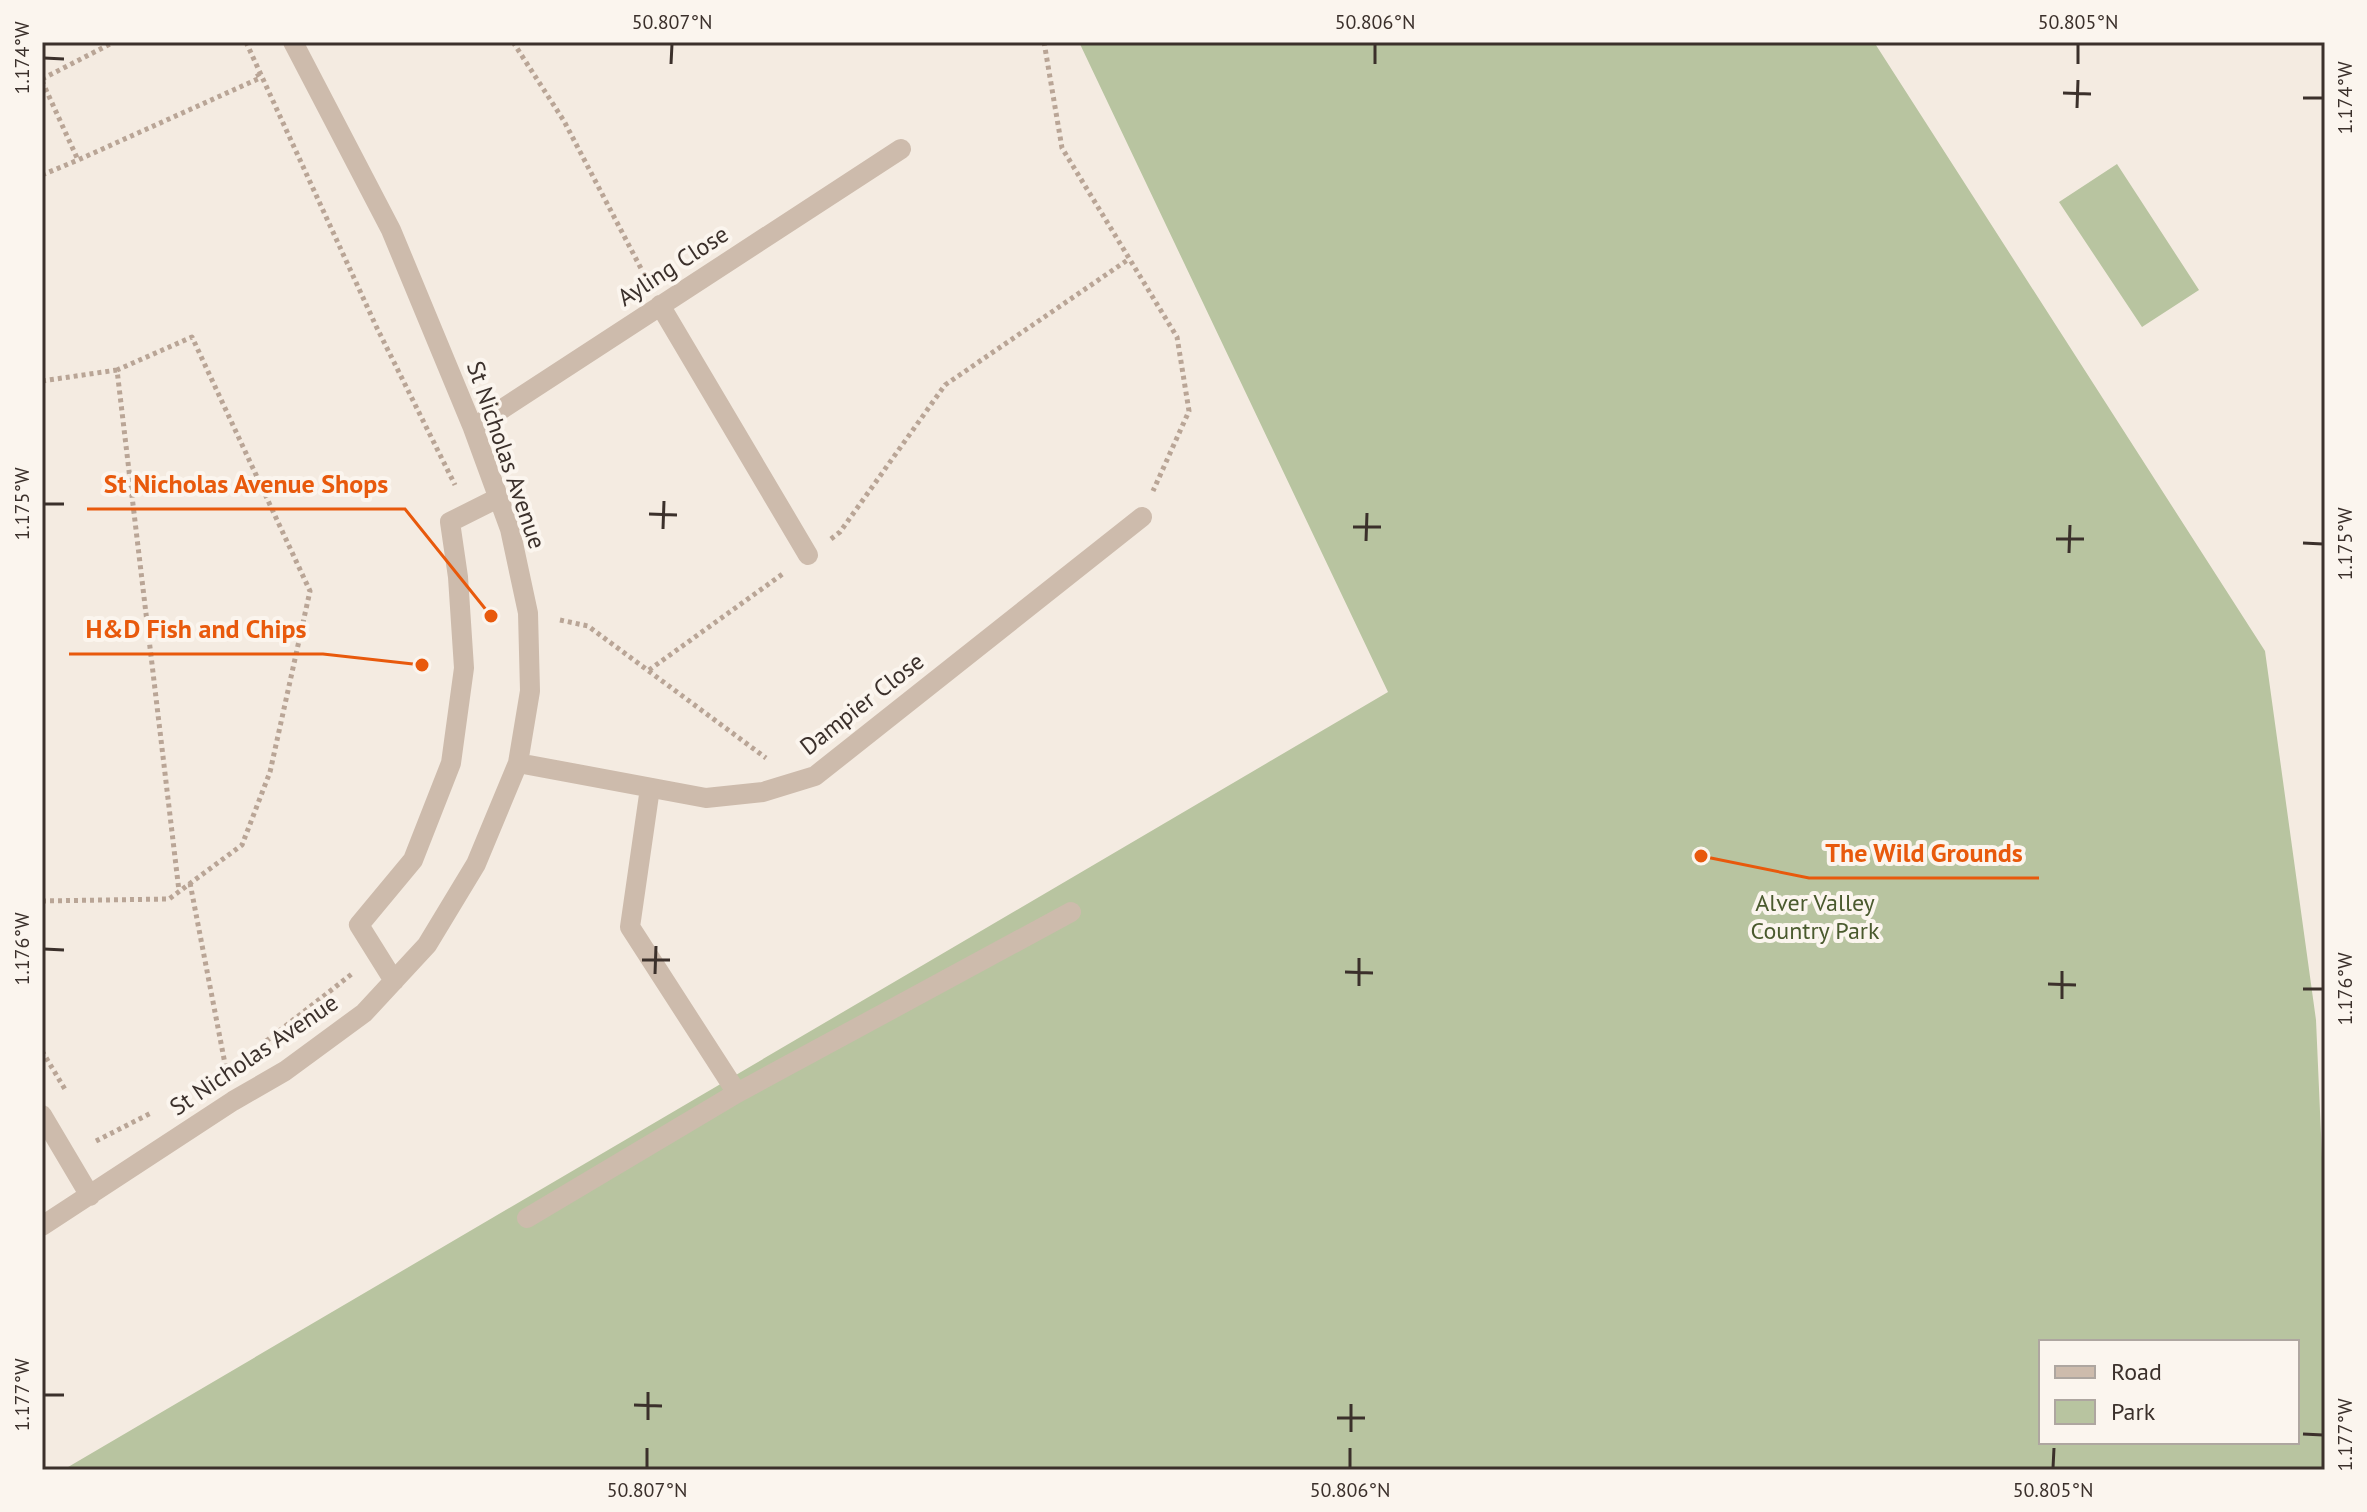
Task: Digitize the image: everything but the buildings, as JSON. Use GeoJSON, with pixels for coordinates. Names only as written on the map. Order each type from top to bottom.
{"type":"FeatureCollection","features":[{"type":"Feature","properties":{"kind":"street","name":"St Nicholas Avenue"},"geometry":{"type":"LineString","coordinates":[[42,1226],[233,1101],[285,1071],[364,1013],[427,945],[476,864],[518,763],[530,691],[528,613],[510,529],[473,428],[391,230],[293,42]]}},
{"type":"Feature","properties":{"kind":"street","name":"Ayling Close"},"geometry":{"type":"LineString","coordinates":[[473,428],[901,149]]}},
{"type":"Feature","properties":{"kind":"street"},"geometry":{"type":"LineString","coordinates":[[660,305],[808,555]]}},
{"type":"Feature","properties":{"kind":"street"},"geometry":{"type":"LineString","coordinates":[[394,981],[359,925],[413,860],[451,763],[464,668],[458,577],[450,522],[498,498]]}},
{"type":"Feature","properties":{"kind":"street","name":"Dampier Close"},"geometry":{"type":"LineString","coordinates":[[518,763],[706,798],[763,792],[815,776],[1142,517]]}},
{"type":"Feature","properties":{"kind":"street"},"geometry":{"type":"LineString","coordinates":[[650,788],[630,927],[737,1093]]}},
{"type":"Feature","properties":{"kind":"street"},"geometry":{"type":"LineString","coordinates":[[527,1218],[737,1093],[1071,912]]}},
{"type":"Feature","properties":{"kind":"street"},"geometry":{"type":"LineString","coordinates":[[42,1115],[90,1196]]}},
{"type":"Feature","properties":{"kind":"path"},"geometry":{"type":"LineString","coordinates":[[78,160],[42,80],[114,42]]}},
{"type":"Feature","properties":{"kind":"path"},"geometry":{"type":"LineString","coordinates":[[42,175],[260,78],[245,42]]}},
{"type":"Feature","properties":{"kind":"path"},"geometry":{"type":"LineString","coordinates":[[245,42],[376,326],[461,498]]}},
{"type":"Feature","properties":{"kind":"path"},"geometry":{"type":"LineString","coordinates":[[513,42],[564,121],[660,305]]}},
{"type":"Feature","properties":{"kind":"path"},"geometry":{"type":"LineString","coordinates":[[1044,42],[1062,148],[1177,337],[1189,411],[1142,517]]}},
{"type":"Feature","properties":{"kind":"path"},"geometry":{"type":"LineString","coordinates":[[649,670],[840,532],[945,385],[1129,259]]}},
{"type":"Feature","properties":{"kind":"path"},"geometry":{"type":"LineString","coordinates":[[42,381],[117,370],[192,337],[310,591],[270,772],[242,845],[169,899],[42,901]]}},
{"type":"Feature","properties":{"kind":"path"},"geometry":{"type":"LineString","coordinates":[[117,370],[179,891]]}},
{"type":"Feature","properties":{"kind":"path"},"geometry":{"type":"LineString","coordinates":[[528,613],[588,626],[797,781]]}},
{"type":"Feature","properties":{"kind":"path"},"geometry":{"type":"LineString","coordinates":[[190,883],[226,1072],[238,1063]]}},
{"type":"Feature","properties":{"kind":"path"},"geometry":{"type":"LineString","coordinates":[[250,1053],[358,969]]}},
{"type":"Feature","properties":{"kind":"path"},"geometry":{"type":"LineString","coordinates":[[42,1051],[73,1103]]}},
{"type":"Feature","properties":{"kind":"path"},"geometry":{"type":"LineString","coordinates":[[88,1129],[96,1142],[161,1107]]}},
{"type":"Feature","properties":{"kind":"green space","name":"Alver Valley Country Park"},"geometry":{"type":"Polygon","coordinates":[[[1079,42],[1874,42],[2265,651],[2316,1020],[2325,1226],[2325,1470],[63,1470],[1388,692],[1079,42]]]}},
{"type":"Feature","properties":{"kind":"green space"},"geometry":{"type":"Polygon","coordinates":[[[2117,164],[2199,290],[2142,327],[2059,202],[2117,164]]]}},
{"type":"Feature","properties":{"kind":"place","name":"St Nicholas Avenue Shops"},"geometry":{"type":"Point","coordinates":[491,616]}},
{"type":"Feature","properties":{"kind":"place","name":"H&D Fish and Chips"},"geometry":{"type":"Point","coordinates":[422,665]}},
{"type":"Feature","properties":{"kind":"place","name":"The Wild Grounds"},"geometry":{"type":"Point","coordinates":[1701,856]}}]}
